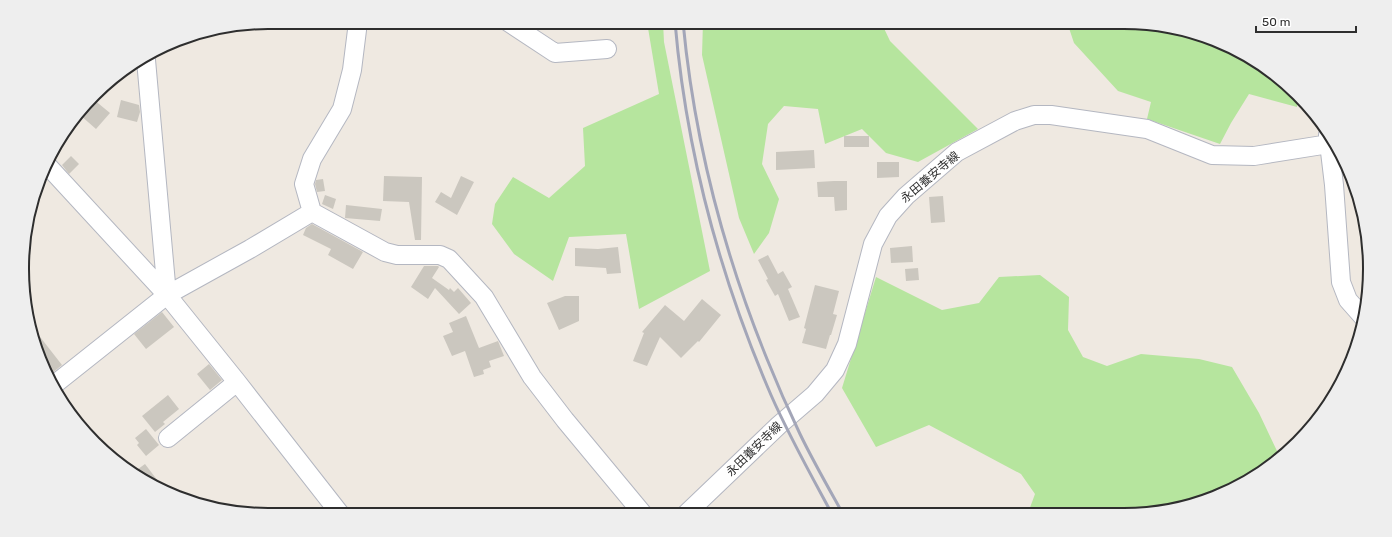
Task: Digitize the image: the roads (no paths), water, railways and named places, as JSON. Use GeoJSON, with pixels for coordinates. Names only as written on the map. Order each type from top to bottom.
{"type":"FeatureCollection","features":[{"type":"Feature","properties":{"kind":"street"},"geometry":{"type":"LineString","coordinates":[[357,29],[352,70],[342,109],[312,159],[304,184],[312,212],[384,252],[397,255],[440,255],[449,259],[484,296],[532,377],[565,420],[638,508]]}},
{"type":"Feature","properties":{"kind":"street"},"geometry":{"type":"LineString","coordinates":[[519,29],[556,52],[607,49]]}},
{"type":"Feature","properties":{"kind":"street"},"geometry":{"type":"LineString","coordinates":[[146,63],[167,295]]}},
{"type":"Feature","properties":{"kind":"street","name":"永田養安寺線"},"geometry":{"type":"LineString","coordinates":[[692,508],[779,425],[815,394],[835,370],[847,344],[873,244],[888,216],[906,196],[957,152],[1015,120],[1034,116],[1051,115],[1146,129],[1212,155],[1254,156],[1326,141]]}},
{"type":"Feature","properties":{"kind":"street"},"geometry":{"type":"LineString","coordinates":[[1331,149],[1341,282],[1348,300],[1359,312]]}},
{"type":"Feature","properties":{"kind":"street"},"geometry":{"type":"LineString","coordinates":[[51,169],[167,295],[336,508]]}},
{"type":"Feature","properties":{"kind":"street"},"geometry":{"type":"LineString","coordinates":[[58,382],[167,295],[250,249],[312,212]]}},
{"type":"Feature","properties":{"kind":"street"},"geometry":{"type":"LineString","coordinates":[[168,438],[237,382]]}},
{"type":"Feature","properties":{"kind":"railway"},"geometry":{"type":"LineString","coordinates":[[676,29],[687,118],[708,212],[721,259],[736,305],[771,395],[829,508]]}},
{"type":"Feature","properties":{"kind":"railway"},"geometry":{"type":"LineString","coordinates":[[684,29],[688,65],[703,151],[724,235],[737,277],[751,318],[787,406],[810,454],[840,508]]}}]}
